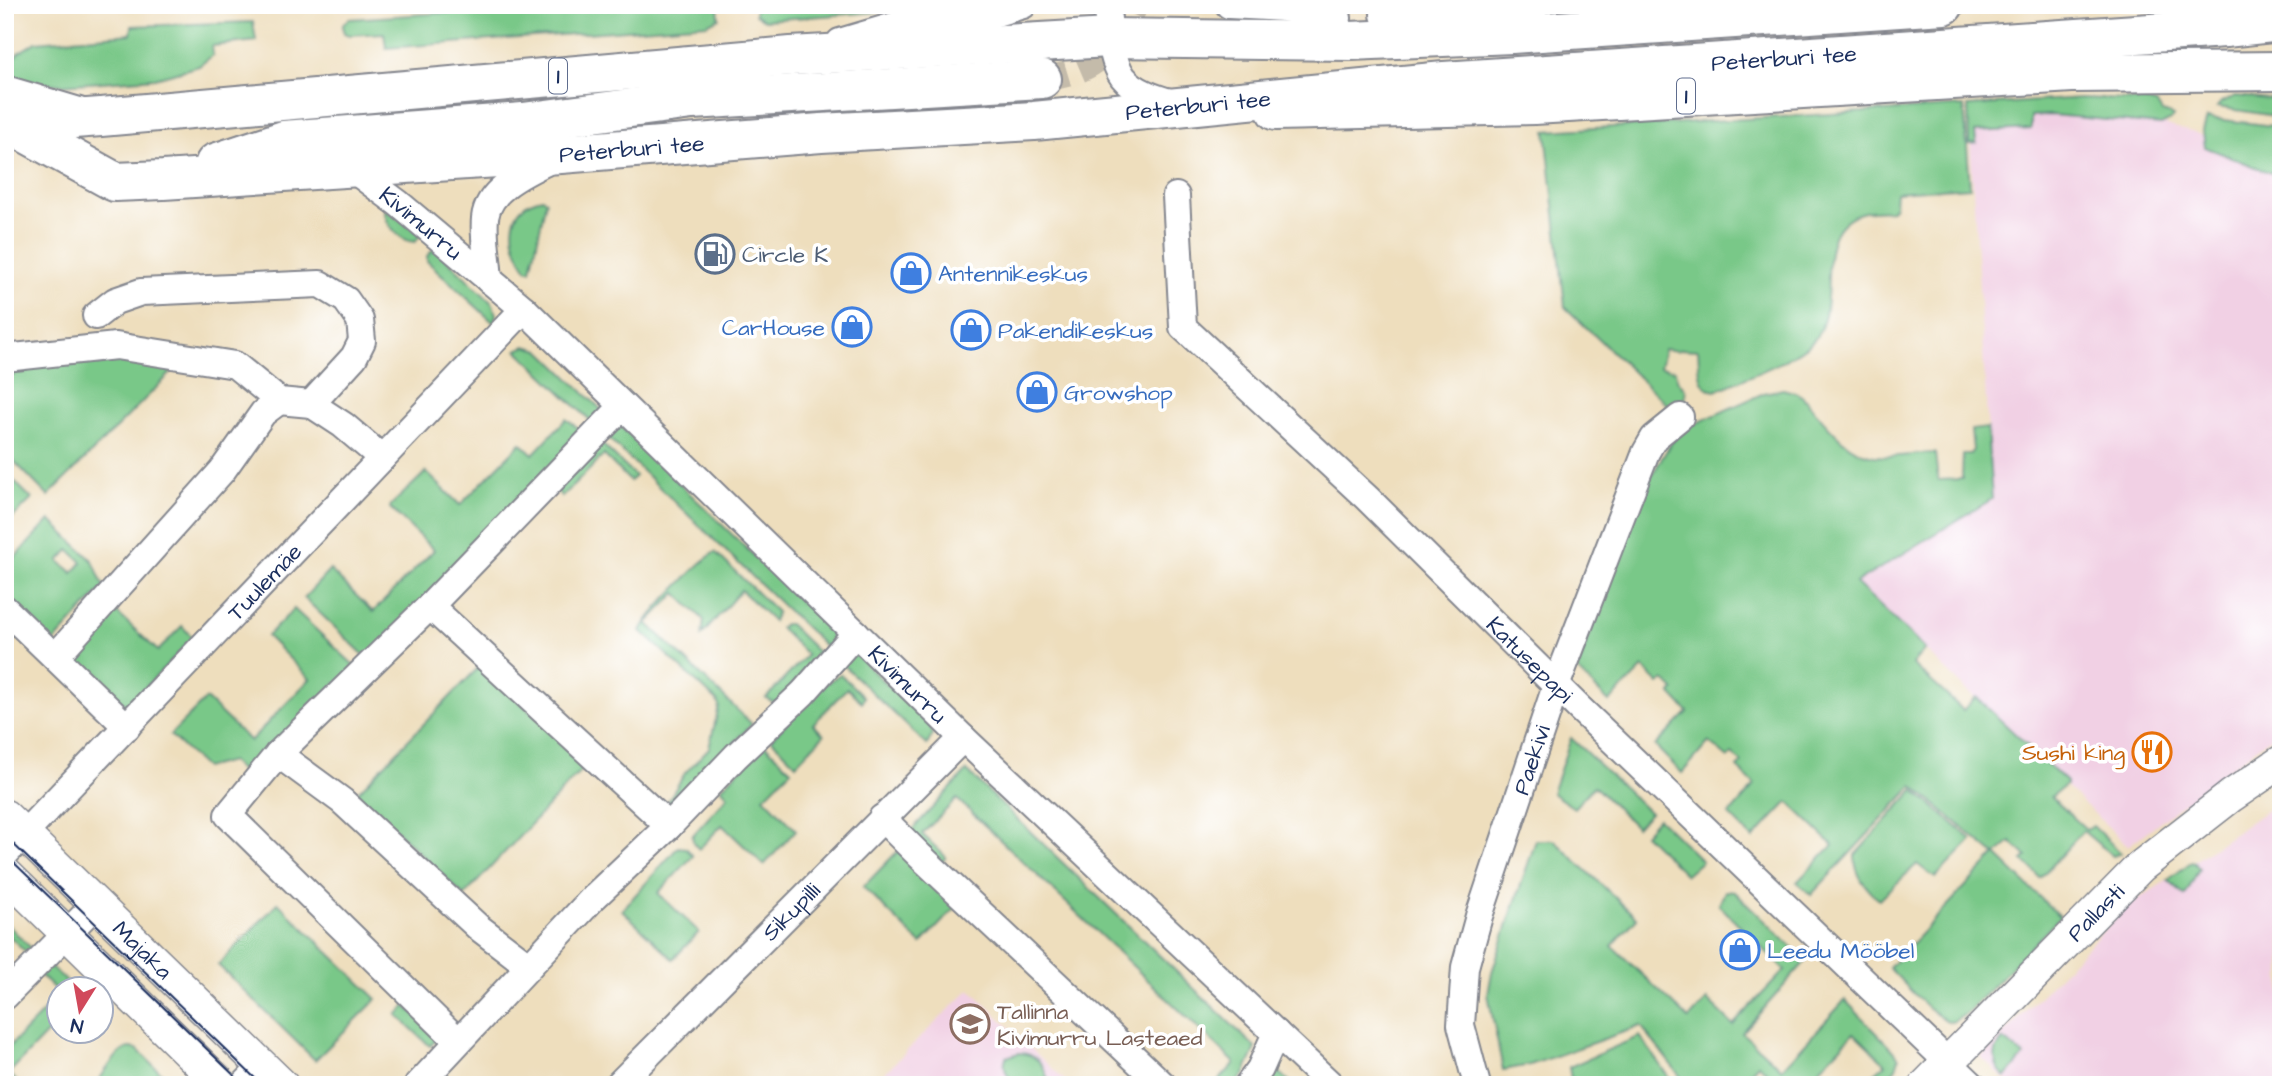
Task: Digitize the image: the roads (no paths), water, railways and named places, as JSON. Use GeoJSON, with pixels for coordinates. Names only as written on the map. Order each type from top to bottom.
{"type":"FeatureCollection","features":[{"type":"Feature","properties":{"kind":"main road","name":"1"},"geometry":{"type":"LineString","coordinates":[[1195,37],[1338,18],[1496,5]]}},
{"type":"Feature","properties":{"kind":"main road","name":"Peterburi tee"},"geometry":{"type":"LineString","coordinates":[[6,112],[101,117],[791,57],[1108,21],[1195,37],[1363,40],[1512,34],[1944,5]]}},
{"type":"Feature","properties":{"kind":"main road","name":"Peterburi tee"},"geometry":{"type":"LineString","coordinates":[[6,112],[115,182],[561,154],[821,133],[1034,121],[1444,81],[2281,22]]}},
{"type":"Feature","properties":{"kind":"main road","name":"1"},"geometry":{"type":"LineString","coordinates":[[2190,72],[2281,87]]}},
{"type":"Feature","properties":{"kind":"main road","name":"1"},"geometry":{"type":"LineString","coordinates":[[1182,106],[1299,113],[1520,106],[2072,73],[2281,72]]}},
{"type":"Feature","properties":{"kind":"main road"},"geometry":{"type":"LineString","coordinates":[[163,180],[284,140],[502,124],[692,100],[1042,79]]}},
{"type":"Feature","properties":{"kind":"street"},"geometry":{"type":"LineString","coordinates":[[791,57],[911,20],[989,15],[1023,5]]}},
{"type":"Feature","properties":{"kind":"street"},"geometry":{"type":"LineString","coordinates":[[1229,5],[1283,8],[1338,18]]}},
{"type":"Feature","properties":{"kind":"street"},"geometry":{"type":"LineString","coordinates":[[1108,21],[1123,76],[1148,96],[1182,106]]}},
{"type":"Feature","properties":{"kind":"street","name":"Kivimurru"},"geometry":{"type":"LineString","coordinates":[[489,280],[485,216],[492,200],[513,179],[561,154]]}},
{"type":"Feature","properties":{"kind":"street","name":"Kivimurru"},"geometry":{"type":"LineString","coordinates":[[351,168],[398,203],[524,309],[963,738],[1276,1033],[1326,1084]]}},
{"type":"Feature","properties":{"kind":"street","name":"Katusepapi"},"geometry":{"type":"LineString","coordinates":[[1176,195],[1184,327],[1367,498],[1556,686],[1972,1085]]}},
{"type":"Feature","properties":{"kind":"street"},"geometry":{"type":"LineString","coordinates":[[96,316],[115,301],[141,292],[320,284],[346,300],[360,320],[362,341],[355,357],[311,404]]}},
{"type":"Feature","properties":{"kind":"street","name":"Tuulemäe"},"geometry":{"type":"LineString","coordinates":[[12,835],[127,727],[524,309]]}},
{"type":"Feature","properties":{"kind":"street"},"geometry":{"type":"LineString","coordinates":[[5,358],[116,345],[235,365],[279,401],[311,404],[343,425],[382,458]]}},
{"type":"Feature","properties":{"kind":"street"},"geometry":{"type":"LineString","coordinates":[[55,657],[222,471],[263,413],[279,401]]}},
{"type":"Feature","properties":{"kind":"street"},"geometry":{"type":"LineString","coordinates":[[458,1041],[228,815],[278,754],[430,606],[623,406]]}},
{"type":"Feature","properties":{"kind":"street","name":"Paekivi"},"geometry":{"type":"LineString","coordinates":[[1477,1085],[1461,1025],[1465,967],[1479,916],[1556,686],[1646,452],[1654,438],[1680,417]]}},
{"type":"Feature","properties":{"kind":"street"},"geometry":{"type":"LineString","coordinates":[[430,606],[669,826]]}},
{"type":"Feature","properties":{"kind":"street"},"geometry":{"type":"LineString","coordinates":[[5,609],[127,727]]}},
{"type":"Feature","properties":{"kind":"street"},"geometry":{"type":"LineString","coordinates":[[418,1085],[594,897],[803,692],[856,633]]}},
{"type":"Feature","properties":{"kind":"street","name":"Sikupilli"},"geometry":{"type":"LineString","coordinates":[[618,1085],[963,738]]}},
{"type":"Feature","properties":{"kind":"street"},"geometry":{"type":"LineString","coordinates":[[278,754],[342,801],[478,927],[529,966]]}},
{"type":"Feature","properties":{"kind":"street","name":"Pallasti"},"geometry":{"type":"LineString","coordinates":[[1926,1085],[2140,867],[2231,796],[2281,762]]}},
{"type":"Feature","properties":{"kind":"street"},"geometry":{"type":"LineString","coordinates":[[882,818],[1163,1085]]}},
{"type":"Feature","properties":{"kind":"street","name":"Majaka"},"geometry":{"type":"LineString","coordinates":[[12,835],[96,904],[263,1079]]}},
{"type":"Feature","properties":{"kind":"street","name":"Majaka"},"geometry":{"type":"LineString","coordinates":[[5,873],[222,1085]]}},
{"type":"Feature","properties":{"kind":"street"},"geometry":{"type":"LineString","coordinates":[[5,996],[96,904]]}},
{"type":"Feature","properties":{"kind":"street"},"geometry":{"type":"LineString","coordinates":[[1248,1085],[1276,1033]]}},
{"type":"Feature","properties":{"kind":"tunnel"},"geometry":{"type":"LineString","coordinates":[[1042,79],[1075,72],[1100,57],[1120,36],[1135,5]]}},
{"type":"Feature","properties":{"kind":"tram line"},"geometry":{"type":"LineString","coordinates":[[5,836],[262,1085]]}},
{"type":"Feature","properties":{"kind":"tram line"},"geometry":{"type":"LineString","coordinates":[[5,854],[244,1085]]}},
{"type":"Feature","properties":{"kind":"place","name":"Circle K"},"geometry":{"type":"Point","coordinates":[715,254]}},
{"type":"Feature","properties":{"kind":"place","name":"Antennikeskus"},"geometry":{"type":"Point","coordinates":[911,273]}},
{"type":"Feature","properties":{"kind":"place","name":"CarHouse"},"geometry":{"type":"Point","coordinates":[852,327]}},
{"type":"Feature","properties":{"kind":"place","name":"Pakendikeskus"},"geometry":{"type":"Point","coordinates":[971,330]}},
{"type":"Feature","properties":{"kind":"place","name":"Growshop"},"geometry":{"type":"Point","coordinates":[1037,392]}},
{"type":"Feature","properties":{"kind":"place","name":"Sushi king"},"geometry":{"type":"Point","coordinates":[2152,752]}},
{"type":"Feature","properties":{"kind":"place","name":"Leedu Mööbel"},"geometry":{"type":"Point","coordinates":[1740,950]}},
{"type":"Feature","properties":{"kind":"place","name":"Tallinna Kivimurru Lasteaed"},"geometry":{"type":"Point","coordinates":[970,1024]}}]}
